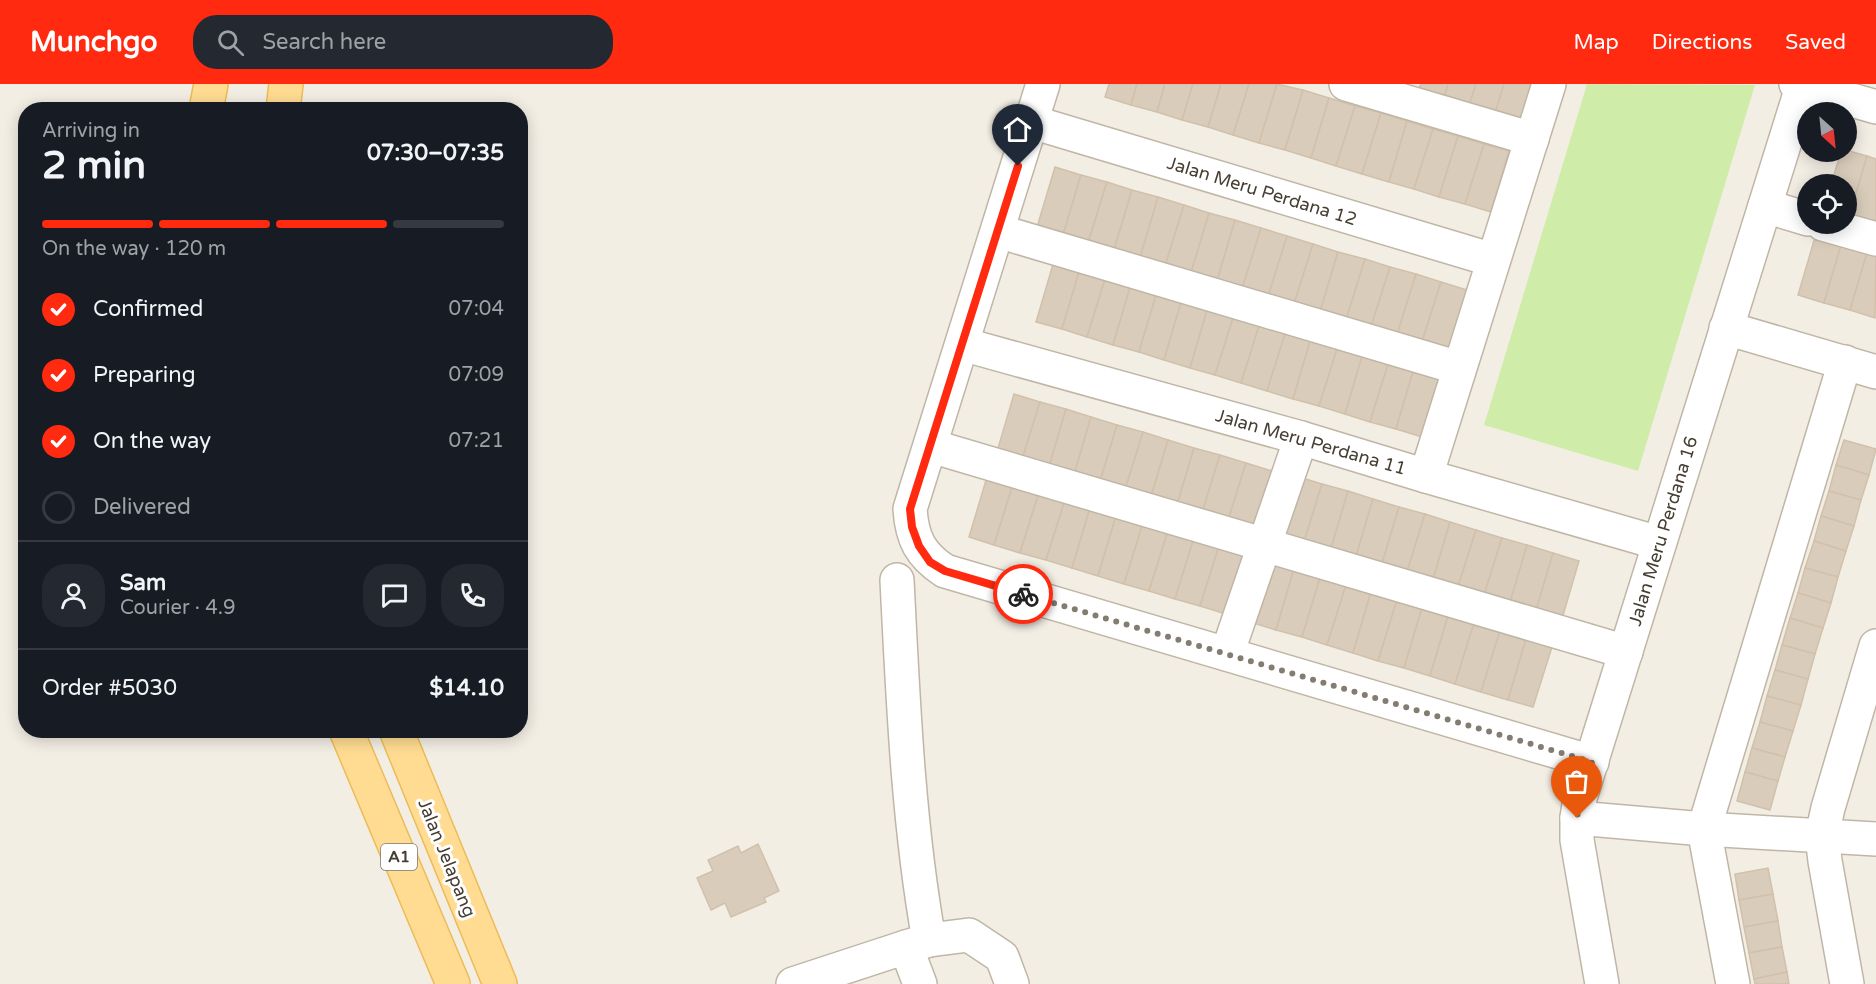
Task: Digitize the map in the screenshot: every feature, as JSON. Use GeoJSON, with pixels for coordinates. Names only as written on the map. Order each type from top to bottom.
{"type":"FeatureCollection","features":[{"type":"Feature","properties":{"kind":"main road"},"geometry":{"type":"LineString","coordinates":[[208,102],[211,84]]}},
{"type":"Feature","properties":{"kind":"main road"},"geometry":{"type":"LineString","coordinates":[[284,102],[286,84]]}},
{"type":"Feature","properties":{"kind":"main road","name":"A1"},"geometry":{"type":"LineString","coordinates":[[349,738],[453,984]]}},
{"type":"Feature","properties":{"kind":"main road","name":"Jalan Jelapang"},"geometry":{"type":"LineString","coordinates":[[399,738],[500,984]]}},
{"type":"Feature","properties":{"kind":"street"},"geometry":{"type":"LineString","coordinates":[[1043,84],[910,509],[912,527],[919,546],[930,562],[945,571],[1592,762]]}},
{"type":"Feature","properties":{"kind":"street"},"geometry":{"type":"LineString","coordinates":[[1347,84],[1532,139]]}},
{"type":"Feature","properties":{"kind":"street"},"geometry":{"type":"LineString","coordinates":[[1426,476],[1549,84]]}},
{"type":"Feature","properties":{"kind":"street"},"geometry":{"type":"LineString","coordinates":[[1800,85],[1876,107]]}},
{"type":"Feature","properties":{"kind":"street","name":"Jalan Meru Perdana 16"},"geometry":{"type":"LineString","coordinates":[[1602,984],[1577,840],[1580,798],[1765,206],[1800,85]]}},
{"type":"Feature","properties":{"kind":"street","name":"Jalan Meru Perdana 12"},"geometry":{"type":"LineString","coordinates":[[1032,122],[1493,260]]}},
{"type":"Feature","properties":{"kind":"street"},"geometry":{"type":"LineString","coordinates":[[1765,206],[1797,216]]}},
{"type":"Feature","properties":{"kind":"street"},"geometry":{"type":"LineString","coordinates":[[998,231],[1459,368]]}},
{"type":"Feature","properties":{"kind":"street"},"geometry":{"type":"LineString","coordinates":[[1857,234],[1876,239]]}},
{"type":"Feature","properties":{"kind":"street"},"geometry":{"type":"LineString","coordinates":[[1726,328],[1876,372]]}},
{"type":"Feature","properties":{"kind":"street","name":"Jalan Meru Perdana 11"},"geometry":{"type":"LineString","coordinates":[[962,344],[1301,438],[1659,543]]}},
{"type":"Feature","properties":{"kind":"street"},"geometry":{"type":"LineString","coordinates":[[1733,984],[1704,829],[1845,362]]}},
{"type":"Feature","properties":{"kind":"street"},"geometry":{"type":"LineString","coordinates":[[1227,654],[1301,438]]}},
{"type":"Feature","properties":{"kind":"street"},"geometry":{"type":"LineString","coordinates":[[931,446],[1626,652]]}},
{"type":"Feature","properties":{"kind":"street"},"geometry":{"type":"LineString","coordinates":[[897,580],[903,703],[917,865],[920,984]]}},
{"type":"Feature","properties":{"kind":"street"},"geometry":{"type":"LineString","coordinates":[[1847,984],[1822,834],[1876,646]]}},
{"type":"Feature","properties":{"kind":"street"},"geometry":{"type":"LineString","coordinates":[[1577,818],[1704,829],[1822,834],[1876,839]]}},
{"type":"Feature","properties":{"kind":"street"},"geometry":{"type":"LineString","coordinates":[[793,984],[918,944],[969,935],[1002,957],[1012,984]]}},
{"type":"Feature","properties":{"kind":"street"},"geometry":{"type":"LineString","coordinates":[[479,936],[519,984]]}},
{"type":"Feature","properties":{"kind":"green space"},"geometry":{"type":"Polygon","coordinates":[[[1587,84],[1755,85],[1638,471],[1484,425],[1587,84]]]}},
{"type":"Feature","properties":{"kind":"building"},"geometry":{"type":"Polygon","coordinates":[[[1109,84],[1137,84],[1131,105],[1105,97],[1109,84]]]}},
{"type":"Feature","properties":{"kind":"building"},"geometry":{"type":"Polygon","coordinates":[[[1137,84],[1165,84],[1157,112],[1131,105],[1137,84]]]}},
{"type":"Feature","properties":{"kind":"building"},"geometry":{"type":"Polygon","coordinates":[[[1165,84],[1193,84],[1182,120],[1157,112],[1165,84]]]}},
{"type":"Feature","properties":{"kind":"building"},"geometry":{"type":"Polygon","coordinates":[[[1193,84],[1221,84],[1208,127],[1182,120],[1193,84]]]}},
{"type":"Feature","properties":{"kind":"building"},"geometry":{"type":"Polygon","coordinates":[[[1221,84],[1249,84],[1233,135],[1208,127],[1221,84]]]}},
{"type":"Feature","properties":{"kind":"building"},"geometry":{"type":"Polygon","coordinates":[[[1249,84],[1277,84],[1259,143],[1233,135],[1249,84]]]}},
{"type":"Feature","properties":{"kind":"building"},"geometry":{"type":"Polygon","coordinates":[[[1277,84],[1303,90],[1285,150],[1259,143],[1277,84]]]}},
{"type":"Feature","properties":{"kind":"building"},"geometry":{"type":"Polygon","coordinates":[[[1421,84],[1448,84],[1445,95],[1419,88],[1421,84]]]}},
{"type":"Feature","properties":{"kind":"building"},"geometry":{"type":"Polygon","coordinates":[[[1448,84],[1476,84],[1470,103],[1445,95],[1448,84]]]}},
{"type":"Feature","properties":{"kind":"building"},"geometry":{"type":"Polygon","coordinates":[[[1476,84],[1504,84],[1496,110],[1470,103],[1476,84]]]}},
{"type":"Feature","properties":{"kind":"building"},"geometry":{"type":"Polygon","coordinates":[[[1504,84],[1532,84],[1522,118],[1496,110],[1504,84]]]}},
{"type":"Feature","properties":{"kind":"building"},"geometry":{"type":"Polygon","coordinates":[[[1303,90],[1329,98],[1311,158],[1285,150],[1303,90]]]}},
{"type":"Feature","properties":{"kind":"building"},"geometry":{"type":"Polygon","coordinates":[[[1329,98],[1355,106],[1336,166],[1311,158],[1329,98]]]}},
{"type":"Feature","properties":{"kind":"building"},"geometry":{"type":"Polygon","coordinates":[[[1355,106],[1381,113],[1362,174],[1336,166],[1355,106]]]}},
{"type":"Feature","properties":{"kind":"building"},"geometry":{"type":"Polygon","coordinates":[[[1381,113],[1407,121],[1389,182],[1362,174],[1381,113]]]}},
{"type":"Feature","properties":{"kind":"building"},"geometry":{"type":"Polygon","coordinates":[[[1407,121],[1433,129],[1414,189],[1389,182],[1407,121]]]}},
{"type":"Feature","properties":{"kind":"building"},"geometry":{"type":"Polygon","coordinates":[[[1433,129],[1458,136],[1439,197],[1414,189],[1433,129]]]}},
{"type":"Feature","properties":{"kind":"building"},"geometry":{"type":"Polygon","coordinates":[[[1458,136],[1484,144],[1465,204],[1439,197],[1458,136]]]}},
{"type":"Feature","properties":{"kind":"building"},"geometry":{"type":"Polygon","coordinates":[[[1484,144],[1509,151],[1491,212],[1465,204],[1484,144]]]}},
{"type":"Feature","properties":{"kind":"building"},"geometry":{"type":"Polygon","coordinates":[[[1857,153],[1867,156],[1857,190],[1857,174],[1834,174],[1838,162],[1857,162],[1857,153]]]}},
{"type":"Feature","properties":{"kind":"building"},"geometry":{"type":"Polygon","coordinates":[[[1867,156],[1876,159],[1876,223],[1857,219],[1857,190],[1867,156]]]}},
{"type":"Feature","properties":{"kind":"building"},"geometry":{"type":"Polygon","coordinates":[[[1055,167],[1081,175],[1063,235],[1037,227],[1055,167]]]}},
{"type":"Feature","properties":{"kind":"building"},"geometry":{"type":"Polygon","coordinates":[[[1081,175],[1107,182],[1088,243],[1063,235],[1081,175]]]}},
{"type":"Feature","properties":{"kind":"building"},"geometry":{"type":"Polygon","coordinates":[[[1107,182],[1132,190],[1114,250],[1088,243],[1107,182]]]}},
{"type":"Feature","properties":{"kind":"building"},"geometry":{"type":"Polygon","coordinates":[[[1132,190],[1158,197],[1140,258],[1114,250],[1132,190]]]}},
{"type":"Feature","properties":{"kind":"building"},"geometry":{"type":"Polygon","coordinates":[[[1158,197],[1184,205],[1165,266],[1140,258],[1158,197]]]}},
{"type":"Feature","properties":{"kind":"building"},"geometry":{"type":"Polygon","coordinates":[[[1184,205],[1209,213],[1191,273],[1165,266],[1184,205]]]}},
{"type":"Feature","properties":{"kind":"building"},"geometry":{"type":"Polygon","coordinates":[[[1209,213],[1235,220],[1217,281],[1191,273],[1209,213]]]}},
{"type":"Feature","properties":{"kind":"building"},"geometry":{"type":"Polygon","coordinates":[[[1235,220],[1261,228],[1242,289],[1217,281],[1235,220]]]}},
{"type":"Feature","properties":{"kind":"building"},"geometry":{"type":"Polygon","coordinates":[[[1261,228],[1287,236],[1268,297],[1242,289],[1261,228]]]}},
{"type":"Feature","properties":{"kind":"building"},"geometry":{"type":"Polygon","coordinates":[[[1816,234],[1842,242],[1824,303],[1798,295],[1816,234]]]}},
{"type":"Feature","properties":{"kind":"building"},"geometry":{"type":"Polygon","coordinates":[[[1287,236],[1313,244],[1294,304],[1268,297],[1287,236]]]}},
{"type":"Feature","properties":{"kind":"building"},"geometry":{"type":"Polygon","coordinates":[[[1842,242],[1868,250],[1850,310],[1824,303],[1842,242]]]}},
{"type":"Feature","properties":{"kind":"building"},"geometry":{"type":"Polygon","coordinates":[[[1313,244],[1338,252],[1320,312],[1294,304],[1313,244]]]}},
{"type":"Feature","properties":{"kind":"building"},"geometry":{"type":"Polygon","coordinates":[[[1868,250],[1876,252],[1875,318],[1850,310],[1868,250]]]}},
{"type":"Feature","properties":{"kind":"building"},"geometry":{"type":"Polygon","coordinates":[[[1338,252],[1365,259],[1346,320],[1320,312],[1338,252]]]}},
{"type":"Feature","properties":{"kind":"building"},"geometry":{"type":"Polygon","coordinates":[[[1365,259],[1390,267],[1371,327],[1346,320],[1365,259]]]}},
{"type":"Feature","properties":{"kind":"building"},"geometry":{"type":"Polygon","coordinates":[[[1054,261],[1080,269],[1062,329],[1036,322],[1054,261]]]}},
{"type":"Feature","properties":{"kind":"building"},"geometry":{"type":"Polygon","coordinates":[[[1390,267],[1416,274],[1397,335],[1371,327],[1390,267]]]}},
{"type":"Feature","properties":{"kind":"building"},"geometry":{"type":"Polygon","coordinates":[[[1080,269],[1106,276],[1087,337],[1062,329],[1080,269]]]}},
{"type":"Feature","properties":{"kind":"building"},"geometry":{"type":"Polygon","coordinates":[[[1416,274],[1441,282],[1422,342],[1397,335],[1416,274]]]}},
{"type":"Feature","properties":{"kind":"building"},"geometry":{"type":"Polygon","coordinates":[[[1106,276],[1131,284],[1113,345],[1087,337],[1106,276]]]}},
{"type":"Feature","properties":{"kind":"building"},"geometry":{"type":"Polygon","coordinates":[[[1441,282],[1467,290],[1449,350],[1422,342],[1441,282]]]}},
{"type":"Feature","properties":{"kind":"building"},"geometry":{"type":"Polygon","coordinates":[[[1131,284],[1157,292],[1139,352],[1113,345],[1131,284]]]}},
{"type":"Feature","properties":{"kind":"building"},"geometry":{"type":"Polygon","coordinates":[[[1157,292],[1182,299],[1164,360],[1139,352],[1157,292]]]}},
{"type":"Feature","properties":{"kind":"building"},"geometry":{"type":"Polygon","coordinates":[[[1182,299],[1208,307],[1190,368],[1164,360],[1182,299]]]}},
{"type":"Feature","properties":{"kind":"building"},"geometry":{"type":"Polygon","coordinates":[[[1208,307],[1234,315],[1215,375],[1190,368],[1208,307]]]}},
{"type":"Feature","properties":{"kind":"building"},"geometry":{"type":"Polygon","coordinates":[[[1234,315],[1260,323],[1241,383],[1215,375],[1234,315]]]}},
{"type":"Feature","properties":{"kind":"building"},"geometry":{"type":"Polygon","coordinates":[[[1260,323],[1286,331],[1267,391],[1241,383],[1260,323]]]}},
{"type":"Feature","properties":{"kind":"building"},"geometry":{"type":"Polygon","coordinates":[[[1286,331],[1311,338],[1293,399],[1267,391],[1286,331]]]}},
{"type":"Feature","properties":{"kind":"building"},"geometry":{"type":"Polygon","coordinates":[[[1311,338],[1338,346],[1319,406],[1293,399],[1311,338]]]}},
{"type":"Feature","properties":{"kind":"building"},"geometry":{"type":"Polygon","coordinates":[[[1338,346],[1363,353],[1345,414],[1319,406],[1338,346]]]}},
{"type":"Feature","properties":{"kind":"building"},"geometry":{"type":"Polygon","coordinates":[[[1363,353],[1389,361],[1370,422],[1345,414],[1363,353]]]}},
{"type":"Feature","properties":{"kind":"building"},"geometry":{"type":"Polygon","coordinates":[[[1389,361],[1414,368],[1396,429],[1370,422],[1389,361]]]}},
{"type":"Feature","properties":{"kind":"building"},"geometry":{"type":"Polygon","coordinates":[[[1414,368],[1440,376],[1422,437],[1396,429],[1414,368]]]}},
{"type":"Feature","properties":{"kind":"building"},"geometry":{"type":"Polygon","coordinates":[[[1014,394],[1040,402],[1021,463],[996,455],[1014,394]]]}},
{"type":"Feature","properties":{"kind":"building"},"geometry":{"type":"Polygon","coordinates":[[[1040,402],[1066,409],[1048,470],[1021,463],[1040,402]]]}},
{"type":"Feature","properties":{"kind":"building"},"geometry":{"type":"Polygon","coordinates":[[[1066,409],[1091,417],[1073,478],[1048,470],[1066,409]]]}},
{"type":"Feature","properties":{"kind":"building"},"geometry":{"type":"Polygon","coordinates":[[[1091,417],[1117,425],[1099,485],[1073,478],[1091,417]]]}},
{"type":"Feature","properties":{"kind":"building"},"geometry":{"type":"Polygon","coordinates":[[[1117,425],[1143,432],[1124,493],[1099,485],[1117,425]]]}},
{"type":"Feature","properties":{"kind":"building"},"geometry":{"type":"Polygon","coordinates":[[[1143,432],[1168,440],[1150,500],[1124,493],[1143,432]]]}},
{"type":"Feature","properties":{"kind":"building"},"geometry":{"type":"Polygon","coordinates":[[[1168,440],[1194,448],[1176,508],[1150,500],[1168,440]]]}},
{"type":"Feature","properties":{"kind":"building"},"geometry":{"type":"Polygon","coordinates":[[[1844,440],[1876,449],[1869,475],[1836,465],[1844,440]]]}},
{"type":"Feature","properties":{"kind":"building"},"geometry":{"type":"Polygon","coordinates":[[[1194,448],[1220,455],[1201,516],[1176,508],[1194,448]]]}},
{"type":"Feature","properties":{"kind":"building"},"geometry":{"type":"Polygon","coordinates":[[[1220,455],[1246,463],[1227,524],[1201,516],[1220,455]]]}},
{"type":"Feature","properties":{"kind":"building"},"geometry":{"type":"Polygon","coordinates":[[[1246,463],[1272,471],[1253,532],[1227,524],[1246,463]]]}},
{"type":"Feature","properties":{"kind":"building"},"geometry":{"type":"Polygon","coordinates":[[[1836,465],[1869,475],[1861,500],[1829,491],[1836,465]]]}},
{"type":"Feature","properties":{"kind":"building"},"geometry":{"type":"Polygon","coordinates":[[[1296,476],[1322,484],[1303,545],[1278,536],[1296,476]]]}},
{"type":"Feature","properties":{"kind":"building"},"geometry":{"type":"Polygon","coordinates":[[[987,477],[1013,484],[994,545],[969,537],[987,477]]]}},
{"type":"Feature","properties":{"kind":"building"},"geometry":{"type":"Polygon","coordinates":[[[1013,484],[1039,492],[1020,553],[994,545],[1013,484]]]}},
{"type":"Feature","properties":{"kind":"building"},"geometry":{"type":"Polygon","coordinates":[[[1322,484],[1348,491],[1330,552],[1303,545],[1322,484]]]}},
{"type":"Feature","properties":{"kind":"building"},"geometry":{"type":"Polygon","coordinates":[[[1348,491],[1373,499],[1355,560],[1330,552],[1348,491]]]}},
{"type":"Feature","properties":{"kind":"building"},"geometry":{"type":"Polygon","coordinates":[[[1829,491],[1861,500],[1854,526],[1821,516],[1829,491]]]}},
{"type":"Feature","properties":{"kind":"building"},"geometry":{"type":"Polygon","coordinates":[[[1039,492],[1065,500],[1046,560],[1020,553],[1039,492]]]}},
{"type":"Feature","properties":{"kind":"building"},"geometry":{"type":"Polygon","coordinates":[[[1373,499],[1399,507],[1381,567],[1355,560],[1373,499]]]}},
{"type":"Feature","properties":{"kind":"building"},"geometry":{"type":"Polygon","coordinates":[[[1065,500],[1090,508],[1072,568],[1046,560],[1065,500]]]}},
{"type":"Feature","properties":{"kind":"building"},"geometry":{"type":"Polygon","coordinates":[[[1399,507],[1425,514],[1406,575],[1381,567],[1399,507]]]}},
{"type":"Feature","properties":{"kind":"building"},"geometry":{"type":"Polygon","coordinates":[[[1090,508],[1116,516],[1098,576],[1072,568],[1090,508]]]}},
{"type":"Feature","properties":{"kind":"building"},"geometry":{"type":"Polygon","coordinates":[[[1425,514],[1450,522],[1432,583],[1406,575],[1425,514]]]}},
{"type":"Feature","properties":{"kind":"building"},"geometry":{"type":"Polygon","coordinates":[[[1116,516],[1143,523],[1124,584],[1098,576],[1116,516]]]}},
{"type":"Feature","properties":{"kind":"building"},"geometry":{"type":"Polygon","coordinates":[[[1821,516],[1854,526],[1846,551],[1814,541],[1821,516]]]}},
{"type":"Feature","properties":{"kind":"building"},"geometry":{"type":"Polygon","coordinates":[[[1450,522],[1476,530],[1457,590],[1432,583],[1450,522]]]}},
{"type":"Feature","properties":{"kind":"building"},"geometry":{"type":"Polygon","coordinates":[[[1143,523],[1168,531],[1149,591],[1124,584],[1143,523]]]}},
{"type":"Feature","properties":{"kind":"building"},"geometry":{"type":"Polygon","coordinates":[[[1476,530],[1502,538],[1483,598],[1457,590],[1476,530]]]}},
{"type":"Feature","properties":{"kind":"building"},"geometry":{"type":"Polygon","coordinates":[[[1168,531],[1194,538],[1175,599],[1149,591],[1168,531]]]}},
{"type":"Feature","properties":{"kind":"building"},"geometry":{"type":"Polygon","coordinates":[[[1194,538],[1219,546],[1200,606],[1175,599],[1194,538]]]}},
{"type":"Feature","properties":{"kind":"building"},"geometry":{"type":"Polygon","coordinates":[[[1502,538],[1527,545],[1509,606],[1483,598],[1502,538]]]}},
{"type":"Feature","properties":{"kind":"building"},"geometry":{"type":"Polygon","coordinates":[[[1814,541],[1846,551],[1838,577],[1805,568],[1814,541]]]}},
{"type":"Feature","properties":{"kind":"building"},"geometry":{"type":"Polygon","coordinates":[[[1527,545],[1553,553],[1535,614],[1509,606],[1527,545]]]}},
{"type":"Feature","properties":{"kind":"building"},"geometry":{"type":"Polygon","coordinates":[[[1219,546],[1245,554],[1226,614],[1200,606],[1219,546]]]}},
{"type":"Feature","properties":{"kind":"building"},"geometry":{"type":"Polygon","coordinates":[[[1553,553],[1579,561],[1561,622],[1535,614],[1553,553]]]}},
{"type":"Feature","properties":{"kind":"building"},"geometry":{"type":"Polygon","coordinates":[[[1268,561],[1294,569],[1276,630],[1250,622],[1268,561]]]}},
{"type":"Feature","properties":{"kind":"building"},"geometry":{"type":"Polygon","coordinates":[[[1805,568],[1838,577],[1831,603],[1798,593],[1805,568]]]}},
{"type":"Feature","properties":{"kind":"building"},"geometry":{"type":"Polygon","coordinates":[[[1294,569],[1320,578],[1302,637],[1276,630],[1294,569]]]}},
{"type":"Feature","properties":{"kind":"building"},"geometry":{"type":"Polygon","coordinates":[[[1320,578],[1346,585],[1327,645],[1302,637],[1320,578]]]}},
{"type":"Feature","properties":{"kind":"building"},"geometry":{"type":"Polygon","coordinates":[[[1346,585],[1371,592],[1353,653],[1327,645],[1346,585]]]}},
{"type":"Feature","properties":{"kind":"building"},"geometry":{"type":"Polygon","coordinates":[[[1371,592],[1397,600],[1378,661],[1353,653],[1371,592]]]}},
{"type":"Feature","properties":{"kind":"building"},"geometry":{"type":"Polygon","coordinates":[[[1798,593],[1831,603],[1823,628],[1790,618],[1798,593]]]}},
{"type":"Feature","properties":{"kind":"building"},"geometry":{"type":"Polygon","coordinates":[[[1397,600],[1422,608],[1404,668],[1378,661],[1397,600]]]}},
{"type":"Feature","properties":{"kind":"building"},"geometry":{"type":"Polygon","coordinates":[[[1422,608],[1448,616],[1430,676],[1404,668],[1422,608]]]}},
{"type":"Feature","properties":{"kind":"building"},"geometry":{"type":"Polygon","coordinates":[[[1448,616],[1474,623],[1455,684],[1430,676],[1448,616]]]}},
{"type":"Feature","properties":{"kind":"building"},"geometry":{"type":"Polygon","coordinates":[[[1790,618],[1823,628],[1815,654],[1782,645],[1790,618]]]}},
{"type":"Feature","properties":{"kind":"building"},"geometry":{"type":"Polygon","coordinates":[[[1474,623],[1500,631],[1481,692],[1455,684],[1474,623]]]}},
{"type":"Feature","properties":{"kind":"building"},"geometry":{"type":"Polygon","coordinates":[[[1500,631],[1526,639],[1508,700],[1481,692],[1500,631]]]}},
{"type":"Feature","properties":{"kind":"building"},"geometry":{"type":"Polygon","coordinates":[[[1526,639],[1552,647],[1533,707],[1508,700],[1526,639]]]}},
{"type":"Feature","properties":{"kind":"building"},"geometry":{"type":"Polygon","coordinates":[[[1782,645],[1815,654],[1808,679],[1775,670],[1782,645]]]}},
{"type":"Feature","properties":{"kind":"building"},"geometry":{"type":"Polygon","coordinates":[[[1775,670],[1808,679],[1801,705],[1767,696],[1775,670]]]}},
{"type":"Feature","properties":{"kind":"building"},"geometry":{"type":"Polygon","coordinates":[[[1767,696],[1801,705],[1793,731],[1760,722],[1767,696]]]}},
{"type":"Feature","properties":{"kind":"building"},"geometry":{"type":"Polygon","coordinates":[[[1760,722],[1793,731],[1785,757],[1752,748],[1760,722]]]}},
{"type":"Feature","properties":{"kind":"building"},"geometry":{"type":"Polygon","coordinates":[[[1752,748],[1785,757],[1778,781],[1745,772],[1752,748]]]}},
{"type":"Feature","properties":{"kind":"building"},"geometry":{"type":"Polygon","coordinates":[[[1745,772],[1778,781],[1770,810],[1737,801],[1745,772]]]}},
{"type":"Feature","properties":{"kind":"building"},"geometry":{"type":"Polygon","coordinates":[[[758,844],[779,891],[764,898],[766,902],[731,917],[725,903],[711,910],[697,878],[713,871],[708,860],[738,846],[741,853],[758,844]]]}},
{"type":"Feature","properties":{"kind":"building"},"geometry":{"type":"Polygon","coordinates":[[[1768,868],[1773,894],[1739,900],[1735,874],[1768,868]]]}},
{"type":"Feature","properties":{"kind":"building"},"geometry":{"type":"Polygon","coordinates":[[[1773,894],[1778,921],[1744,927],[1739,900],[1773,894]]]}},
{"type":"Feature","properties":{"kind":"building"},"geometry":{"type":"Polygon","coordinates":[[[1778,921],[1782,947],[1749,953],[1744,927],[1778,921]]]}},
{"type":"Feature","properties":{"kind":"building"},"geometry":{"type":"Polygon","coordinates":[[[1782,947],[1787,972],[1754,979],[1749,953],[1782,947]]]}},
{"type":"Feature","properties":{"kind":"building"},"geometry":{"type":"Polygon","coordinates":[[[1787,972],[1789,984],[1755,984],[1754,979],[1787,972]]]}},
{"type":"Feature","properties":{"kind":"way so far"},"geometry":{"type":"LineString","coordinates":[[1023,594],[1592,762],[1580,798],[1577,818]]}},
{"type":"Feature","properties":{"kind":"route"},"geometry":{"type":"LineString","coordinates":[[1018,166],[910,509],[912,527],[919,546],[930,562],[945,571],[1023,594]]}}]}
